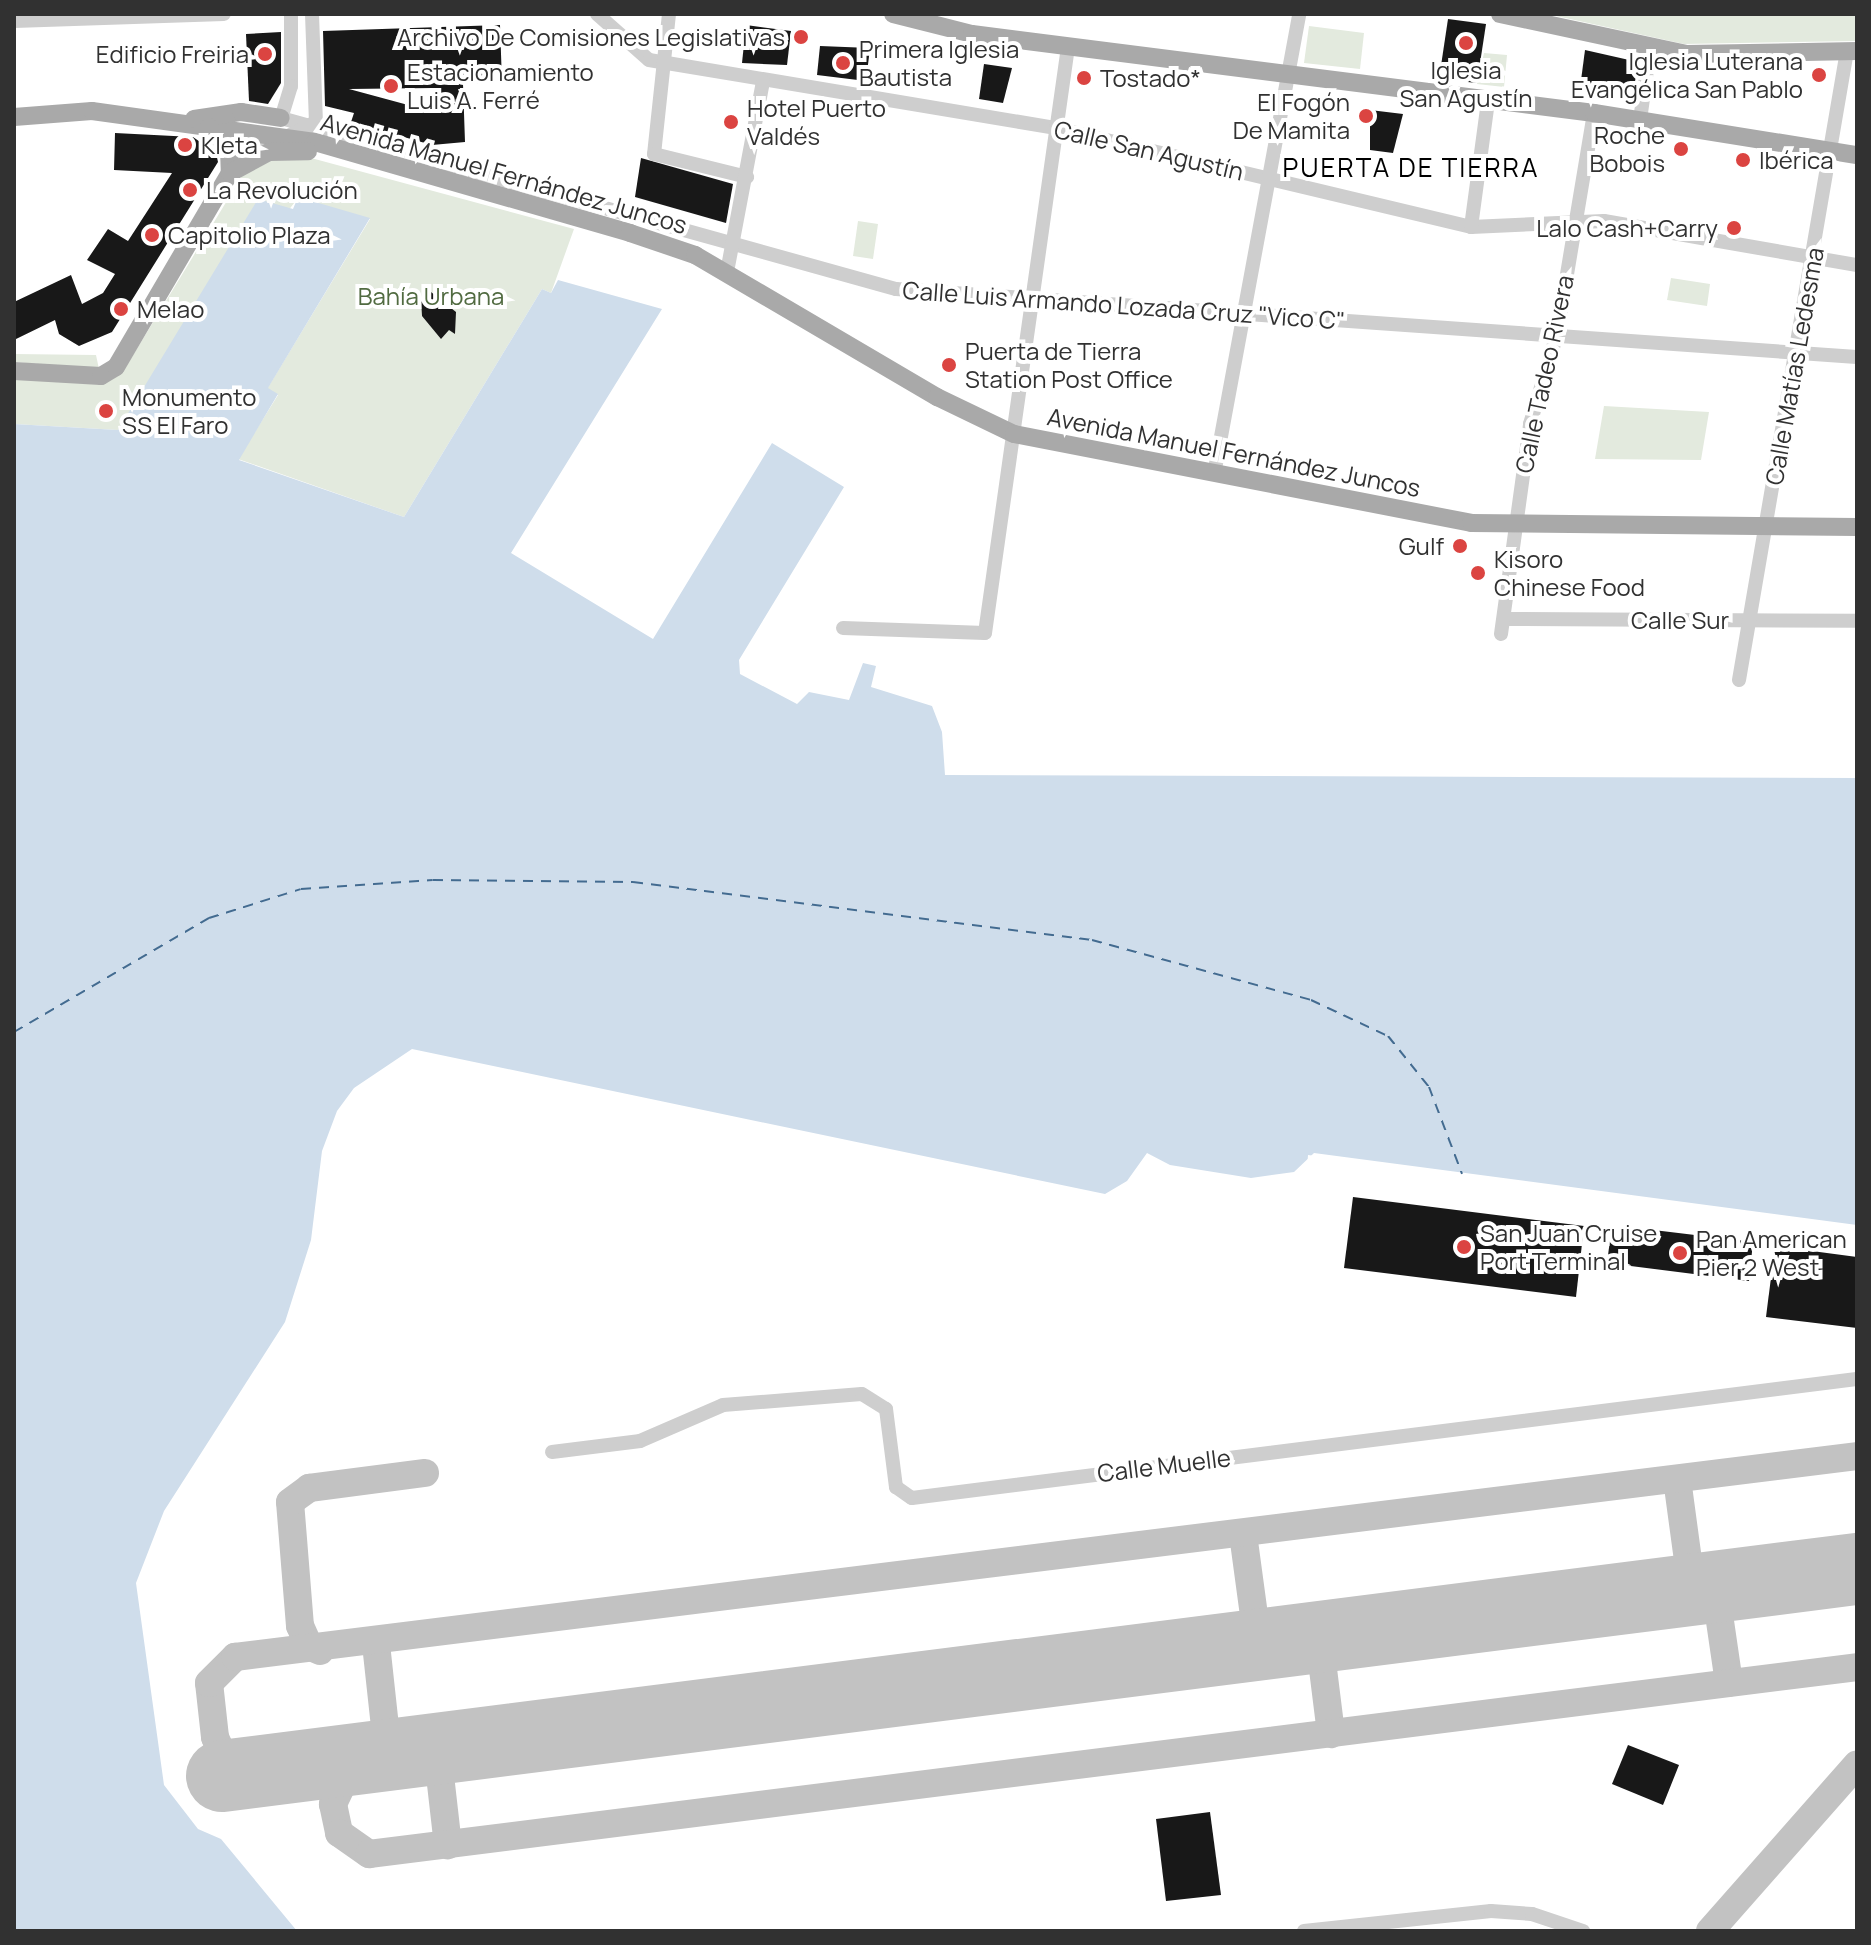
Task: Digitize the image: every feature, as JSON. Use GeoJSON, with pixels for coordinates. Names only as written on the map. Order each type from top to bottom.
{"type":"FeatureCollection","features":[{"type":"Feature","properties":{"kind":"main road"},"geometry":{"type":"LineString","coordinates":[[893,14],[966,33],[1594,113],[1857,155]]}},
{"type":"Feature","properties":{"kind":"main road"},"geometry":{"type":"LineString","coordinates":[[1500,14],[1650,48],[1732,55],[1852,51]]}},
{"type":"Feature","properties":{"kind":"main road"},"geometry":{"type":"LineString","coordinates":[[14,117],[92,111],[209,127],[281,127]]}},
{"type":"Feature","properties":{"kind":"main road"},"geometry":{"type":"LineString","coordinates":[[171,122],[241,112],[281,127]]}},
{"type":"Feature","properties":{"kind":"main road"},"geometry":{"type":"LineString","coordinates":[[14,371],[101,376],[116,367],[230,173],[229,149],[209,127]]}},
{"type":"Feature","properties":{"kind":"main road","name":"Avenida Manuel Fernández Juncos"},"geometry":{"type":"LineString","coordinates":[[281,127],[335,151],[630,233],[727,272],[937,397],[1014,434],[1215,469],[1433,516],[1516,526],[1857,527]]}},
{"type":"Feature","properties":{"kind":"main road"},"geometry":{"type":"LineString","coordinates":[[230,173],[280,149],[335,151]]}},
{"type":"Feature","properties":{"kind":"street"},"geometry":{"type":"LineString","coordinates":[[14,21],[224,14]]}},
{"type":"Feature","properties":{"kind":"street"},"geometry":{"type":"LineString","coordinates":[[281,127],[291,86],[291,14]]}},
{"type":"Feature","properties":{"kind":"street"},"geometry":{"type":"LineString","coordinates":[[230,173],[241,158],[281,127],[316,124],[312,14]]}},
{"type":"Feature","properties":{"kind":"street","name":"Calle San Agustín"},"geometry":{"type":"LineString","coordinates":[[597,14],[640,55],[663,62],[1056,128],[1471,227],[1576,219],[1857,265]]}},
{"type":"Feature","properties":{"kind":"street"},"geometry":{"type":"LineString","coordinates":[[669,14],[652,148],[654,154],[747,177]]}},
{"type":"Feature","properties":{"kind":"street"},"geometry":{"type":"LineString","coordinates":[[1215,469],[1272,179],[1299,14]]}},
{"type":"Feature","properties":{"kind":"street"},"geometry":{"type":"LineString","coordinates":[[843,628],[985,633],[1068,47]]}},
{"type":"Feature","properties":{"kind":"street"},"geometry":{"type":"LineString","coordinates":[[1640,120],[1650,48]]}},
{"type":"Feature","properties":{"kind":"street","name":"Calle Matías Ledesma"},"geometry":{"type":"LineString","coordinates":[[1739,680],[1794,353],[1852,51]]}},
{"type":"Feature","properties":{"kind":"street"},"geometry":{"type":"LineString","coordinates":[[727,272],[736,241],[763,81]]}},
{"type":"Feature","properties":{"kind":"street"},"geometry":{"type":"LineString","coordinates":[[1471,227],[1488,101]]}},
{"type":"Feature","properties":{"kind":"street","name":"Calle Tadeo Rivera"},"geometry":{"type":"LineString","coordinates":[[1503,627],[1536,389],[1557,334],[1594,113]]}},
{"type":"Feature","properties":{"kind":"street","name":"Calle Luis Armando Lozada Cruz \"Vico C\""},"geometry":{"type":"LineString","coordinates":[[316,124],[896,289],[1245,317],[1557,334],[1857,357]]}},
{"type":"Feature","properties":{"kind":"street","name":"Calle Sur"},"geometry":{"type":"LineString","coordinates":[[1503,627],[1748,620],[1857,621]]}},
{"type":"Feature","properties":{"kind":"street","name":"Calle Muelle"},"geometry":{"type":"LineString","coordinates":[[552,1452],[640,1441],[723,1405],[862,1394],[886,1409],[896,1487],[912,1498],[1857,1379]]}},
{"type":"Feature","properties":{"kind":"street"},"geometry":{"type":"LineString","coordinates":[[1304,1931],[1491,1911],[1532,1914],[1583,1931]]}},
{"type":"Feature","properties":{"kind":"green space"},"geometry":{"type":"Polygon","coordinates":[[[1547,14],[1857,14],[1857,41],[1684,44],[1547,14]]]}},
{"type":"Feature","properties":{"kind":"green space"},"geometry":{"type":"Polygon","coordinates":[[[1309,26],[1364,33],[1360,69],[1304,63],[1309,26]]]}},
{"type":"Feature","properties":{"kind":"green space"},"geometry":{"type":"Polygon","coordinates":[[[1484,53],[1507,55],[1504,87],[1477,84],[1484,53]]]}},
{"type":"Feature","properties":{"kind":"green space","name":"Bahía Urbana"},"geometry":{"type":"Polygon","coordinates":[[[300,155],[574,229],[551,293],[542,289],[404,517],[238,459],[278,395],[267,389],[370,219],[298,198],[118,430],[14,424],[14,378],[124,370],[242,176],[258,163],[300,155]]]}},
{"type":"Feature","properties":{"kind":"green space"},"geometry":{"type":"Polygon","coordinates":[[[858,221],[878,224],[873,259],[853,256],[858,221]]]}},
{"type":"Feature","properties":{"kind":"green space"},"geometry":{"type":"Polygon","coordinates":[[[1671,278],[1710,284],[1707,306],[1667,300],[1671,278]]]}},
{"type":"Feature","properties":{"kind":"green space"},"geometry":{"type":"Polygon","coordinates":[[[14,354],[96,355],[99,369],[14,362],[14,354]]]}},
{"type":"Feature","properties":{"kind":"green space"},"geometry":{"type":"Polygon","coordinates":[[[1604,406],[1709,412],[1701,460],[1595,459],[1604,406]]]}},
{"type":"Feature","properties":{"kind":"water"},"geometry":{"type":"Polygon","coordinates":[[[298,197],[370,218],[268,388],[278,394],[239,460],[404,517],[542,289],[551,293],[558,280],[662,309],[511,553],[653,639],[772,443],[844,487],[739,660],[740,674],[797,704],[809,692],[849,700],[863,663],[876,666],[871,687],[932,706],[942,732],[945,775],[1857,778],[1857,1225],[1314,1153],[1294,1172],[1251,1178],[1170,1165],[1147,1153],[1127,1181],[1105,1194],[412,1049],[354,1088],[337,1111],[322,1151],[311,1240],[285,1322],[164,1511],[136,1583],[164,1785],[198,1829],[221,1839],[297,1931],[14,1931],[14,424],[118,430],[258,199],[293,209],[298,197]]]}},
{"type":"Feature","properties":{"kind":"pier"},"geometry":{"type":"Polygon","coordinates":[[[1308,1155],[1857,1226],[1857,1229],[1315,1157],[1307,1169],[1308,1155]]]}},
{"type":"Feature","properties":{"kind":"building","name":"Iglesia San Agustín"},"geometry":{"type":"Polygon","coordinates":[[[1448,19],[1486,24],[1477,83],[1439,79],[1448,19]]]}},
{"type":"Feature","properties":{"kind":"building","name":"Estacionamiento Luis A. Ferré"},"geometry":{"type":"Polygon","coordinates":[[[500,25],[502,82],[463,84],[465,142],[432,145],[351,122],[354,113],[325,106],[323,31],[500,25]],[[433,88],[349,89],[434,112],[433,88]]]}},
{"type":"Feature","properties":{"kind":"building"},"geometry":{"type":"Polygon","coordinates":[[[746,25],[791,31],[787,65],[742,63],[746,25]]]}},
{"type":"Feature","properties":{"kind":"building","name":"Edificio Freiria"},"geometry":{"type":"Polygon","coordinates":[[[281,32],[281,83],[268,104],[249,101],[246,34],[281,32]]]}},
{"type":"Feature","properties":{"kind":"building","name":"Primera Iglesia Bautista"},"geometry":{"type":"Polygon","coordinates":[[[820,46],[870,48],[866,81],[817,75],[820,46]]]}},
{"type":"Feature","properties":{"kind":"building"},"geometry":{"type":"Polygon","coordinates":[[[1585,50],[1638,62],[1634,88],[1580,88],[1585,50]]]}},
{"type":"Feature","properties":{"kind":"building"},"geometry":{"type":"Polygon","coordinates":[[[984,64],[1012,68],[1003,103],[979,99],[984,64]]]}},
{"type":"Feature","properties":{"kind":"building"},"geometry":{"type":"Polygon","coordinates":[[[1370,110],[1403,114],[1393,153],[1370,150],[1370,110]]]}},
{"type":"Feature","properties":{"kind":"building","name":"Capitolio Plaza"},"geometry":{"type":"Polygon","coordinates":[[[115,133],[193,137],[216,153],[218,162],[112,332],[79,346],[59,334],[55,320],[14,340],[14,302],[71,275],[82,304],[103,293],[115,274],[87,260],[108,229],[128,241],[172,173],[114,170],[115,133]]]}},
{"type":"Feature","properties":{"kind":"building"},"geometry":{"type":"Polygon","coordinates":[[[641,158],[733,184],[726,223],[635,197],[641,158]]]}},
{"type":"Feature","properties":{"kind":"building"},"geometry":{"type":"Polygon","coordinates":[[[431,292],[456,312],[455,334],[449,330],[441,339],[422,316],[421,299],[431,298],[431,292]]]}},
{"type":"Feature","properties":{"kind":"building","name":"San Juan Cruise Port Terminal"},"geometry":{"type":"Polygon","coordinates":[[[1353,1197],[1584,1226],[1576,1297],[1344,1268],[1353,1197]]]}},
{"type":"Feature","properties":{"kind":"building","name":"Pan American Pier 2 West"},"geometry":{"type":"Polygon","coordinates":[[[1612,1225],[1753,1242],[1749,1281],[1607,1263],[1612,1225]]]}},
{"type":"Feature","properties":{"kind":"building"},"geometry":{"type":"Polygon","coordinates":[[[1775,1246],[1857,1257],[1857,1328],[1766,1317],[1775,1246]]]}},
{"type":"Feature","properties":{"kind":"building"},"geometry":{"type":"Polygon","coordinates":[[[1628,1745],[1679,1765],[1663,1805],[1612,1784],[1628,1745]]]}},
{"type":"Feature","properties":{"kind":"building"},"geometry":{"type":"Polygon","coordinates":[[[1210,1812],[1221,1895],[1166,1901],[1156,1819],[1210,1812]]]}},
{"type":"Feature","properties":{"kind":"ferry route"},"geometry":{"type":"LineString","coordinates":[[14,1032],[209,918],[301,889],[433,880],[633,882],[1092,940],[1311,1000],[1388,1036],[1429,1087],[1462,1174]]}},
{"type":"Feature","properties":{"kind":"taxiway"},"geometry":{"type":"LineString","coordinates":[[253,1772],[226,1762],[215,1737],[209,1683],[235,1657],[1857,1456]]}},
{"type":"Feature","properties":{"kind":"taxiway"},"geometry":{"type":"LineString","coordinates":[[320,1651],[309,1646],[300,1626],[290,1502],[309,1488],[425,1473]]}},
{"type":"Feature","properties":{"kind":"taxiway"},"geometry":{"type":"LineString","coordinates":[[1677,1479],[1692,1590]]}},
{"type":"Feature","properties":{"kind":"taxiway"},"geometry":{"type":"LineString","coordinates":[[1243,1534],[1258,1645]]}},
{"type":"Feature","properties":{"kind":"taxiway"},"geometry":{"type":"LineString","coordinates":[[1715,1587],[1729,1683]]}},
{"type":"Feature","properties":{"kind":"taxiway"},"geometry":{"type":"LineString","coordinates":[[1319,1637],[1331,1734]]}},
{"type":"Feature","properties":{"kind":"taxiway"},"geometry":{"type":"LineString","coordinates":[[376,1644],[388,1755]]}},
{"type":"Feature","properties":{"kind":"taxiway"},"geometry":{"type":"LineString","coordinates":[[354,1760],[333,1804],[339,1833],[369,1854],[1857,1667]]}},
{"type":"Feature","properties":{"kind":"taxiway"},"geometry":{"type":"LineString","coordinates":[[437,1749],[448,1845]]}},
{"type":"Feature","properties":{"kind":"taxiway"},"geometry":{"type":"LineString","coordinates":[[1710,1931],[1857,1764]]}},
{"type":"Feature","properties":{"kind":"runway"},"geometry":{"type":"LineString","coordinates":[[222,1776],[1857,1569]]}},
{"type":"Feature","properties":{"kind":"place","name":"Archivo De Comisiones Legislativas"},"geometry":{"type":"Point","coordinates":[801,37]}},
{"type":"Feature","properties":{"kind":"place","name":"Iglesia San Agustín"},"geometry":{"type":"Point","coordinates":[1466,43]}},
{"type":"Feature","properties":{"kind":"place","name":"Edificio Freiria"},"geometry":{"type":"Point","coordinates":[265,54]}},
{"type":"Feature","properties":{"kind":"place","name":"Primera Iglesia Bautista"},"geometry":{"type":"Point","coordinates":[843,63]}},
{"type":"Feature","properties":{"kind":"place","name":"Iglesia Luterana Evangélica San Pablo"},"geometry":{"type":"Point","coordinates":[1819,75]}},
{"type":"Feature","properties":{"kind":"place","name":"Tostado*"},"geometry":{"type":"Point","coordinates":[1084,78]}},
{"type":"Feature","properties":{"kind":"place","name":"Estacionamiento Luis A. Ferré"},"geometry":{"type":"Point","coordinates":[391,86]}},
{"type":"Feature","properties":{"kind":"place","name":"El Fogón De Mamita"},"geometry":{"type":"Point","coordinates":[1366,116]}},
{"type":"Feature","properties":{"kind":"place","name":"Hotel Puerto Valdés"},"geometry":{"type":"Point","coordinates":[731,122]}},
{"type":"Feature","properties":{"kind":"place","name":"Kleta"},"geometry":{"type":"Point","coordinates":[185,145]}},
{"type":"Feature","properties":{"kind":"place","name":"Roche Bobois"},"geometry":{"type":"Point","coordinates":[1681,149]}},
{"type":"Feature","properties":{"kind":"place","name":"Ibérica"},"geometry":{"type":"Point","coordinates":[1743,160]}},
{"type":"Feature","properties":{"kind":"place","name":"La Revolución"},"geometry":{"type":"Point","coordinates":[190,190]}},
{"type":"Feature","properties":{"kind":"place","name":"Lalo Cash+Carry"},"geometry":{"type":"Point","coordinates":[1734,228]}},
{"type":"Feature","properties":{"kind":"place","name":"Capitolio Plaza"},"geometry":{"type":"Point","coordinates":[152,235]}},
{"type":"Feature","properties":{"kind":"place","name":"Melao"},"geometry":{"type":"Point","coordinates":[121,309]}},
{"type":"Feature","properties":{"kind":"place","name":"Puerta de Tierra Station Post Office"},"geometry":{"type":"Point","coordinates":[949,365]}},
{"type":"Feature","properties":{"kind":"place","name":"Monumento SS El Faro"},"geometry":{"type":"Point","coordinates":[106,411]}},
{"type":"Feature","properties":{"kind":"place","name":"Gulf"},"geometry":{"type":"Point","coordinates":[1460,546]}},
{"type":"Feature","properties":{"kind":"place","name":"Kisoro Chinese Food"},"geometry":{"type":"Point","coordinates":[1478,573]}},
{"type":"Feature","properties":{"kind":"place","name":"San Juan Cruise Port Terminal"},"geometry":{"type":"Point","coordinates":[1464,1247]}},
{"type":"Feature","properties":{"kind":"place","name":"Pan American Pier 2 West"},"geometry":{"type":"Point","coordinates":[1680,1253]}},
{"type":"Feature","properties":{"kind":"district","name":"PUERTA DE TIERRA"},"geometry":{"type":"Point","coordinates":[1411,168]}}]}
